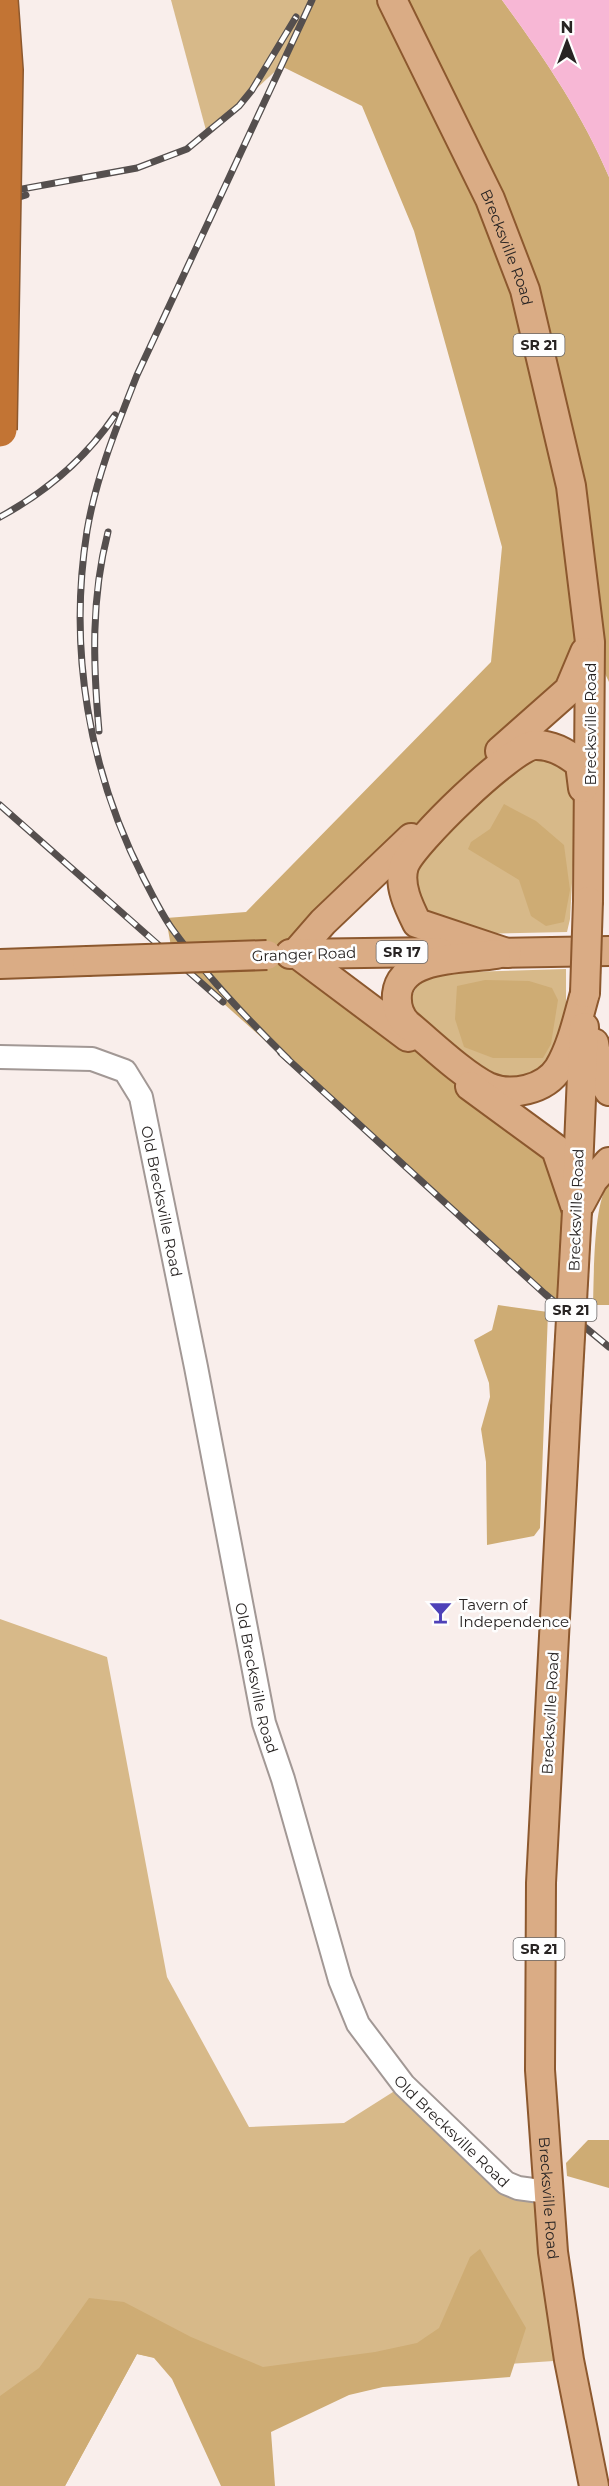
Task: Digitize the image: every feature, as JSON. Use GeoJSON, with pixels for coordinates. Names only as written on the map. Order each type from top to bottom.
{"type":"FeatureCollection","features":[{"type":"Feature","properties":{"kind":"highway"},"geometry":{"type":"LineString","coordinates":[[0,430],[6,70],[2,0]]}},
{"type":"Feature","properties":{"kind":"main road","name":"Brecksville Road"},"geometry":{"type":"LineString","coordinates":[[392,0],[490,199],[525,290],[571,486],[590,642],[588,901],[577,1211],[539,1940],[540,2070],[548,2192],[569,2360],[594,2486]]}},
{"type":"Feature","properties":{"kind":"main road"},"geometry":{"type":"LineString","coordinates":[[590,642],[609,682]]}},
{"type":"Feature","properties":{"kind":"main road"},"geometry":{"type":"LineString","coordinates":[[577,1211],[556,1149],[482,1096],[381,1015],[296,953],[323,922],[508,743],[569,690],[590,642]]}},
{"type":"Feature","properties":{"kind":"main road"},"geometry":{"type":"LineString","coordinates":[[507,953],[417,923],[405,899],[403,867],[416,844],[505,760],[532,745],[553,747],[580,764],[589,835]]}},
{"type":"Feature","properties":{"kind":"main road"},"geometry":{"type":"LineString","coordinates":[[589,835],[609,813]]}},
{"type":"Feature","properties":{"kind":"main road","name":"Granger Road"},"geometry":{"type":"LineString","coordinates":[[0,964],[296,953],[609,951]]}},
{"type":"Feature","properties":{"kind":"main road"},"geometry":{"type":"LineString","coordinates":[[507,953],[416,967],[407,972],[398,988],[397,1004],[402,1019],[488,1087],[520,1090],[538,1086],[553,1076],[564,1057],[585,993]]}},
{"type":"Feature","properties":{"kind":"main road"},"geometry":{"type":"LineString","coordinates":[[585,993],[600,1077],[609,1091]]}},
{"type":"Feature","properties":{"kind":"main road"},"geometry":{"type":"LineString","coordinates":[[577,1211],[593,1180],[609,1162]]}},
{"type":"Feature","properties":{"kind":"street","name":"Old Brecksville Road"},"geometry":{"type":"LineString","coordinates":[[0,1057],[92,1059],[125,1071],[141,1097],[196,1367],[264,1723],[283,1779],[340,1980],[358,2024],[382,2058],[419,2100],[506,2182],[525,2190],[548,2192]]}},
{"type":"Feature","properties":{"kind":"shaded area"},"geometry":{"type":"Polygon","coordinates":[[[171,0],[313,0],[281,66],[207,134],[171,0]]]}},
{"type":"Feature","properties":{"kind":"shaded area"},"geometry":{"type":"Polygon","coordinates":[[[312,0],[502,0],[561,86],[587,130],[609,177],[609,682],[590,643],[569,690],[296,953],[556,1149],[577,1211],[569,1314],[173,958],[166,918],[246,912],[491,662],[502,547],[414,231],[362,106],[281,66],[312,0]]]}},
{"type":"Feature","properties":{"kind":"shaded area"},"geometry":{"type":"Polygon","coordinates":[[[502,0],[609,0],[609,177],[587,130],[561,86],[502,0]]]}},
{"type":"Feature","properties":{"kind":"shaded area"},"geometry":{"type":"Polygon","coordinates":[[[541,755],[566,765],[577,792],[570,919],[567,932],[474,934],[432,917],[417,893],[415,872],[422,852],[517,762],[541,755]]]}},
{"type":"Feature","properties":{"kind":"shaded area"},"geometry":{"type":"Polygon","coordinates":[[[504,804],[536,821],[564,845],[570,890],[564,922],[546,926],[531,916],[519,880],[468,849],[471,842],[490,829],[504,804]]]}},
{"type":"Feature","properties":{"kind":"shaded area"},"geometry":{"type":"Polygon","coordinates":[[[566,969],[566,1012],[556,1056],[536,1075],[502,1081],[484,1073],[409,1012],[415,989],[433,973],[566,969]]]}},
{"type":"Feature","properties":{"kind":"shaded area"},"geometry":{"type":"Polygon","coordinates":[[[485,980],[529,981],[552,988],[558,1000],[551,1044],[543,1058],[493,1058],[464,1047],[455,1019],[457,986],[485,980]]]}},
{"type":"Feature","properties":{"kind":"shaded area"},"geometry":{"type":"Polygon","coordinates":[[[609,1184],[609,1305],[593,1305],[597,1223],[604,1193],[609,1184]]]}},
{"type":"Feature","properties":{"kind":"shaded area"},"geometry":{"type":"Polygon","coordinates":[[[498,1305],[548,1312],[540,1528],[534,1536],[487,1545],[486,1462],[481,1429],[490,1397],[489,1383],[474,1340],[492,1330],[498,1305]]]}},
{"type":"Feature","properties":{"kind":"shaded area"},"geometry":{"type":"Polygon","coordinates":[[[0,1619],[107,1657],[167,1977],[249,2127],[344,2123],[404,2085],[506,2183],[548,2192],[569,2360],[264,2380],[137,2354],[65,2486],[0,2486],[0,1619]]]}},
{"type":"Feature","properties":{"kind":"shaded area"},"geometry":{"type":"Polygon","coordinates":[[[588,2140],[609,2140],[609,2188],[567,2176],[566,2163],[588,2140]]]}},
{"type":"Feature","properties":{"kind":"shaded area"},"geometry":{"type":"Polygon","coordinates":[[[480,2249],[526,2328],[510,2377],[383,2387],[349,2395],[271,2432],[275,2486],[221,2486],[172,2379],[154,2358],[137,2354],[65,2486],[0,2486],[0,2396],[39,2368],[89,2298],[124,2302],[191,2337],[263,2367],[375,2352],[417,2343],[439,2328],[470,2257],[480,2249]]]}},
{"type":"Feature","properties":{"kind":"railway"},"geometry":{"type":"LineString","coordinates":[[288,1059],[243,1013],[186,947],[169,924],[144,879],[109,796],[97,753],[82,665],[80,621],[87,531],[96,491],[115,433],[137,375],[312,0]]}},
{"type":"Feature","properties":{"kind":"railway"},"geometry":{"type":"LineString","coordinates":[[0,193],[137,168],[187,149],[239,106],[252,90],[296,17]]}},
{"type":"Feature","properties":{"kind":"railway"},"geometry":{"type":"LineString","coordinates":[[0,203],[26,195]]}},
{"type":"Feature","properties":{"kind":"railway"},"geometry":{"type":"LineString","coordinates":[[0,517],[33,497],[64,473],[91,446],[115,415]]}},
{"type":"Feature","properties":{"kind":"railway"},"geometry":{"type":"LineString","coordinates":[[99,731],[95,680],[96,606],[102,557],[108,532]]}},
{"type":"Feature","properties":{"kind":"railway"},"geometry":{"type":"LineString","coordinates":[[0,805],[223,1002]]}},
{"type":"Feature","properties":{"kind":"railway"},"geometry":{"type":"LineString","coordinates":[[281,1053],[545,1294],[609,1347]]}},
{"type":"Feature","properties":{"kind":"place","name":"Tavern of Independence"},"geometry":{"type":"Point","coordinates":[441,1613]}}]}
